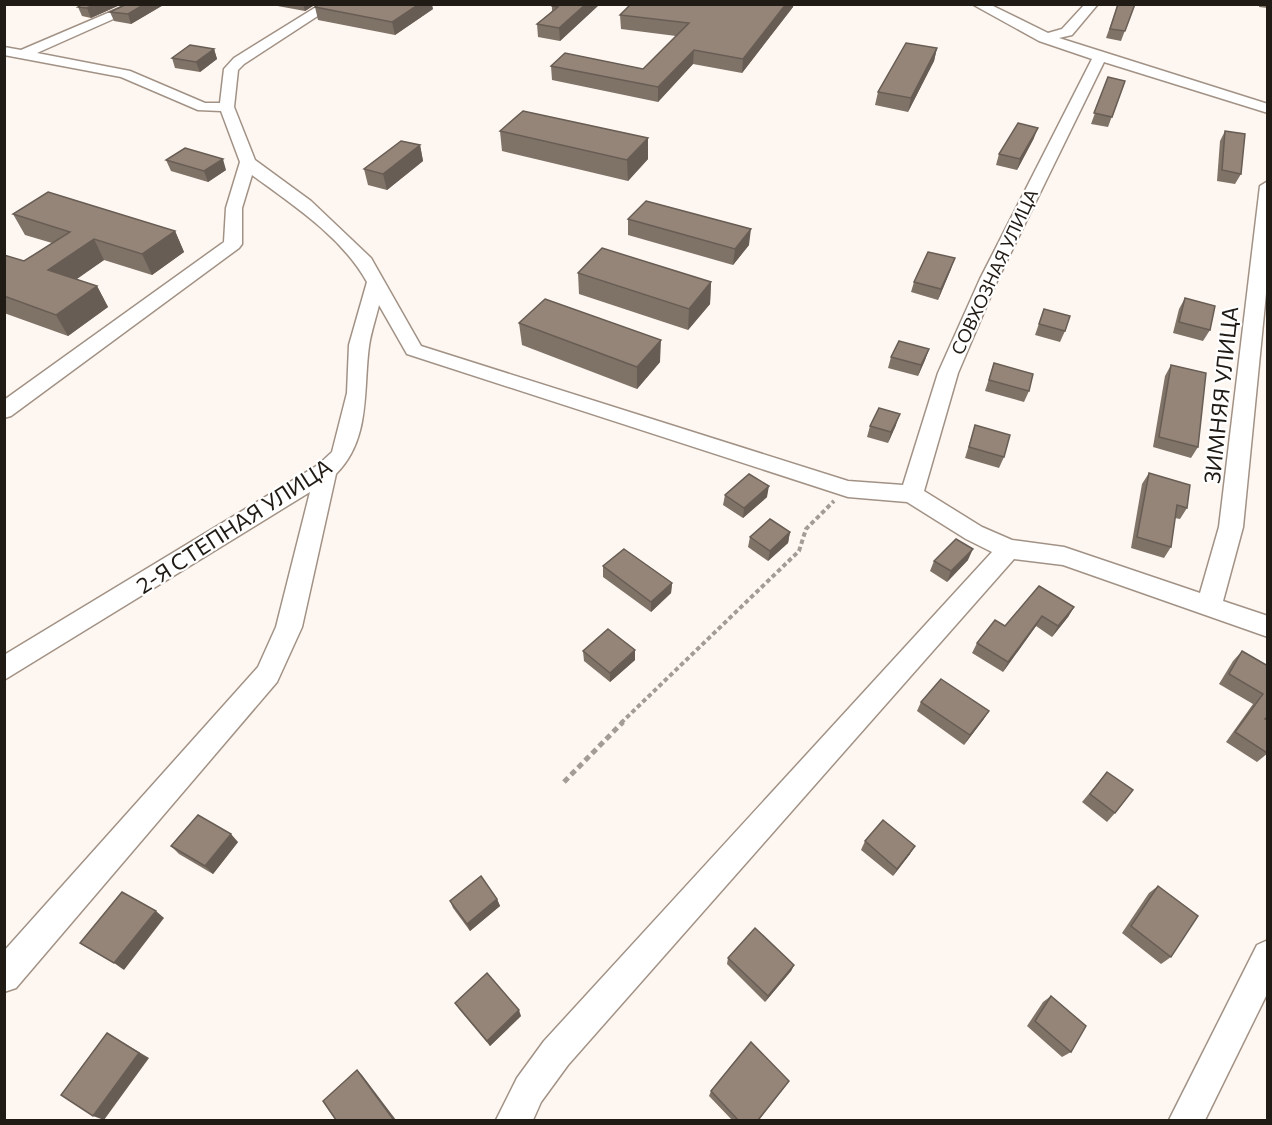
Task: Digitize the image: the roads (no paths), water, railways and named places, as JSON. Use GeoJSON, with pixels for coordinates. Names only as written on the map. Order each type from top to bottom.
{"type":"FeatureCollection","features":[{"type":"Feature","properties":{"kind":"street"},"geometry":{"type":"LineString","coordinates":[[4,63],[141,4]]}},
{"type":"Feature","properties":{"kind":"street"},"geometry":{"type":"LineString","coordinates":[[330,4],[239,61],[231,69],[227,107],[248,162],[258,172],[305,205],[365,262],[414,350],[848,489],[912,494],[974,533],[1009,549],[1064,556],[1268,627]]}},
{"type":"Feature","properties":{"kind":"street"},"geometry":{"type":"LineString","coordinates":[[978,4],[1044,38],[1099,58],[1268,109]]}},
{"type":"Feature","properties":{"kind":"street"},"geometry":{"type":"LineString","coordinates":[[1044,38],[1067,32],[1092,4]]}},
{"type":"Feature","properties":{"kind":"street"},"geometry":{"type":"LineString","coordinates":[[4,51],[125,74],[202,107],[227,107]]}},
{"type":"Feature","properties":{"kind":"street","name":"СОВХОЗНАЯ УЛИЦА"},"geometry":{"type":"LineString","coordinates":[[912,494],[948,373],[988,279],[1099,58]]}},
{"type":"Feature","properties":{"kind":"street"},"geometry":{"type":"LineString","coordinates":[[4,411],[233,244],[234,208],[248,162]]}},
{"type":"Feature","properties":{"kind":"street","name":"ЗИМНЯЯ УЛИЦА"},"geometry":{"type":"LineString","coordinates":[[1209,606],[1231,527],[1268,186]]}},
{"type":"Feature","properties":{"kind":"street","name":"2-Я СТЕПНАЯ УЛИЦА"},"geometry":{"type":"LineString","coordinates":[[4,669],[207,547],[326,471],[342,455],[357,393],[359,345],[376,283]]}},
{"type":"Feature","properties":{"kind":"street"},"geometry":{"type":"LineString","coordinates":[[4,976],[247,701],[268,674],[289,627],[326,471]]}},
{"type":"Feature","properties":{"kind":"street"},"geometry":{"type":"LineString","coordinates":[[514,1120],[529,1090],[556,1053],[1009,549]]}},
{"type":"Feature","properties":{"kind":"street"},"geometry":{"type":"LineString","coordinates":[[1186,1120],[1268,956]]}}]}
